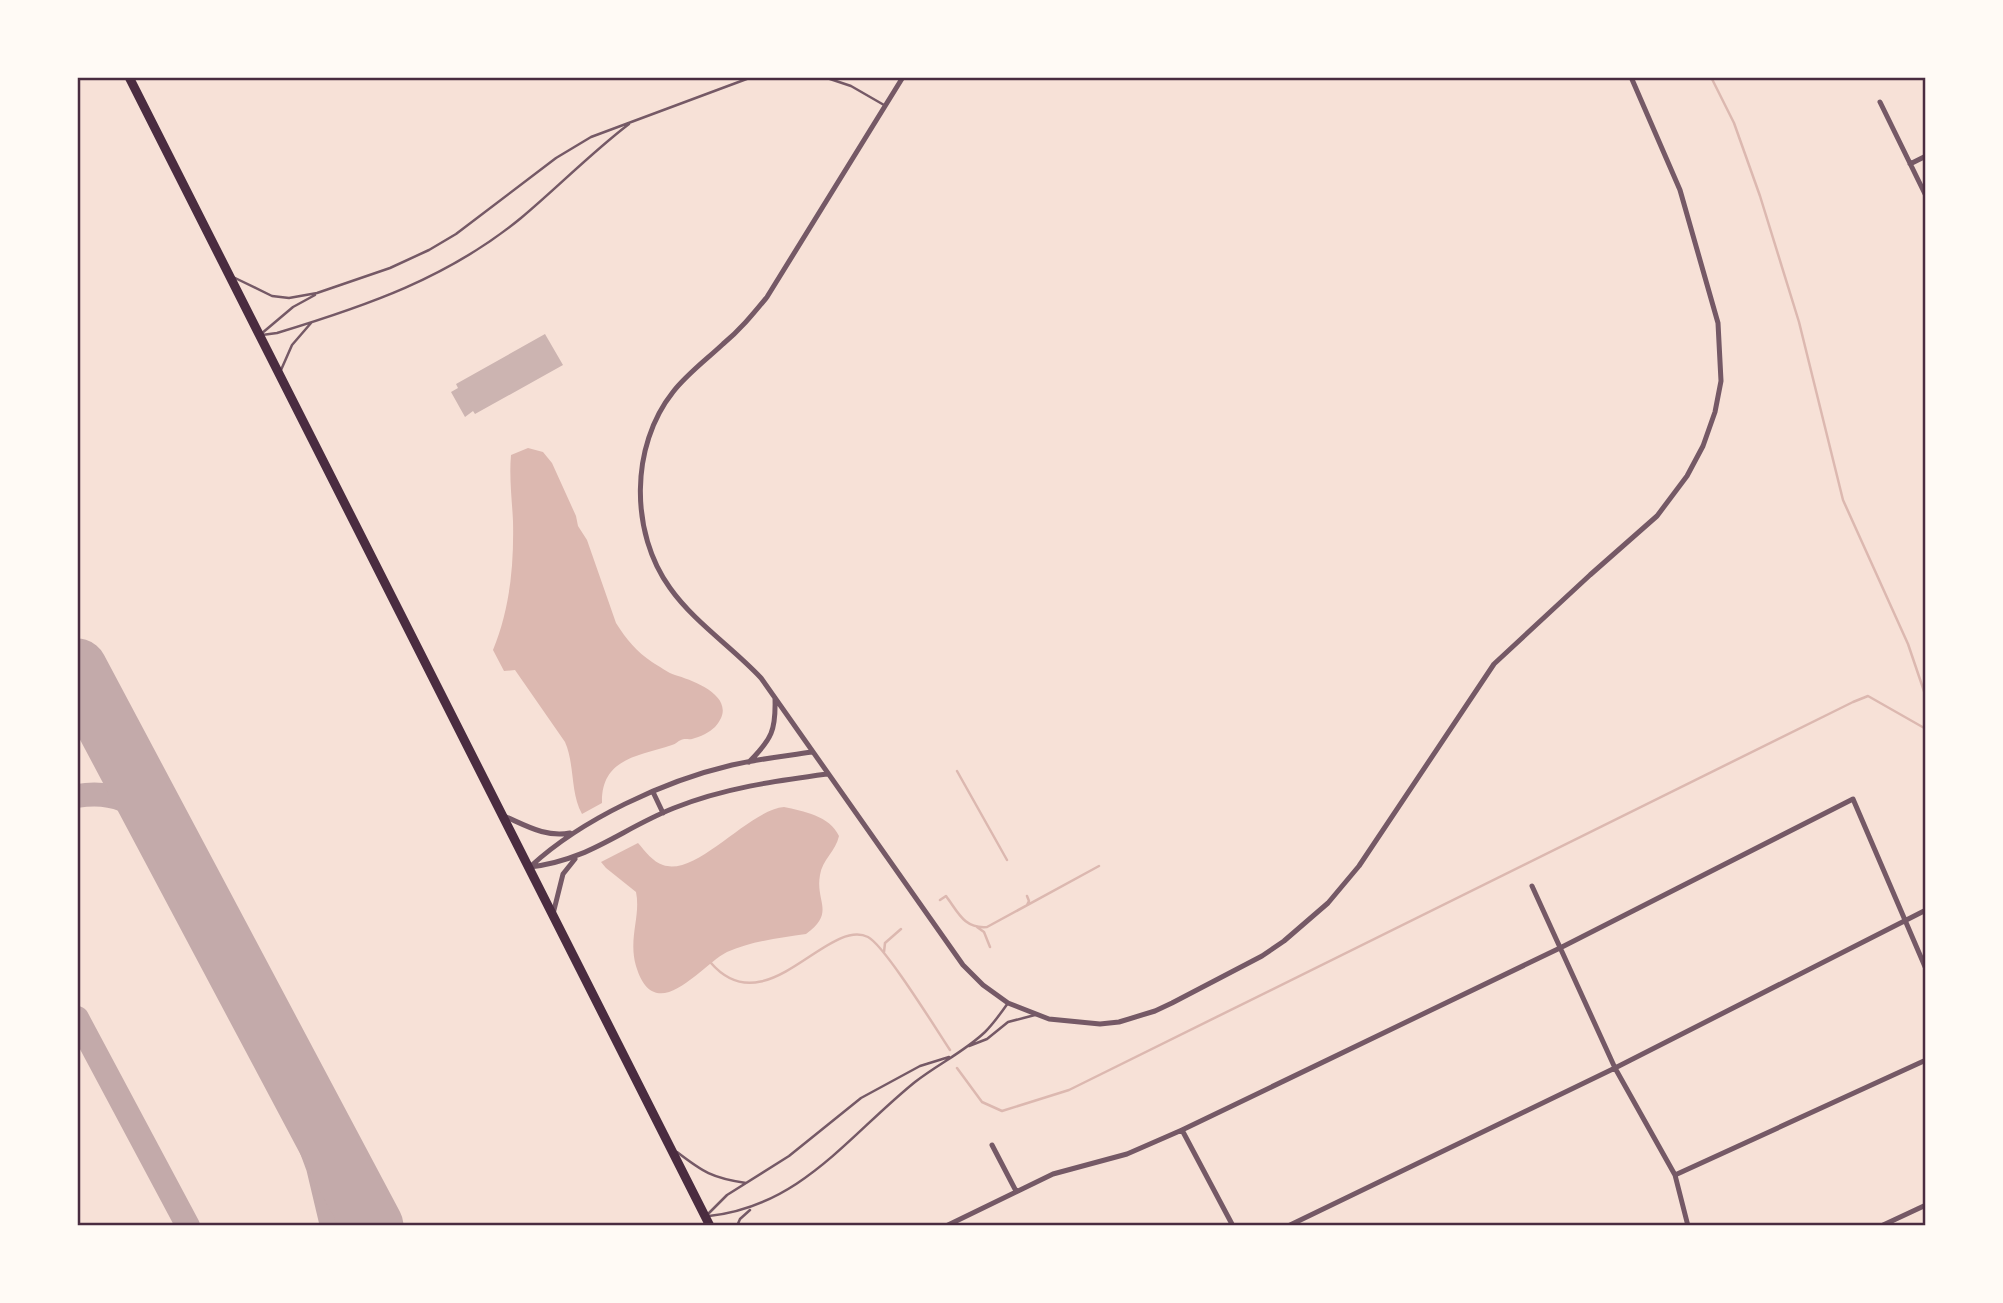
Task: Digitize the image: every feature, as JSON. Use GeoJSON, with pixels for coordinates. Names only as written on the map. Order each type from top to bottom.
{"type":"FeatureCollection","features":[{"type":"Feature","properties":{"kind":"main road"},"geometry":{"type":"LineString","coordinates":[[129,77],[710,1226]]}},
{"type":"Feature","properties":{"kind":"street"},"geometry":{"type":"LineString","coordinates":[[903,77],[767,297],[739,330],[681,382],[664,404],[656,419],[643,466],[640,487],[642,521],[662,576],[686,607],[743,659],[775,698],[963,965],[982,985],[1008,1003],[1035,1015],[1100,1024],[1135,1018],[1172,1003],[1262,956],[1296,932],[1328,903],[1359,866],[1494,664],[1657,516],[1687,476],[1703,446],[1719,396],[1721,360],[1718,323],[1680,190],[1631,77]]}},
{"type":"Feature","properties":{"kind":"street"},"geometry":{"type":"LineString","coordinates":[[1880,102],[1926,196]]}},
{"type":"Feature","properties":{"kind":"street"},"geometry":{"type":"LineString","coordinates":[[1910,164],[1926,156]]}},
{"type":"Feature","properties":{"kind":"street"},"geometry":{"type":"LineString","coordinates":[[749,762],[772,735],[776,719],[775,698]]}},
{"type":"Feature","properties":{"kind":"street"},"geometry":{"type":"LineString","coordinates":[[530,867],[573,833],[653,792],[701,774],[749,762],[812,752]]}},
{"type":"Feature","properties":{"kind":"street"},"geometry":{"type":"LineString","coordinates":[[530,867],[576,858],[663,813],[722,792],[827,774]]}},
{"type":"Feature","properties":{"kind":"street"},"geometry":{"type":"LineString","coordinates":[[653,792],[663,813]]}},
{"type":"Feature","properties":{"kind":"street"},"geometry":{"type":"LineString","coordinates":[[946,1226],[1053,1174],[1127,1154],[1182,1130],[1560,948],[1853,799],[1926,969]]}},
{"type":"Feature","properties":{"kind":"street"},"geometry":{"type":"LineString","coordinates":[[504,816],[545,833],[573,833]]}},
{"type":"Feature","properties":{"kind":"street"},"geometry":{"type":"LineString","coordinates":[[553,914],[563,874],[576,858]]}},
{"type":"Feature","properties":{"kind":"street"},"geometry":{"type":"LineString","coordinates":[[1532,886],[1615,1068],[1675,1175],[1688,1226]]}},
{"type":"Feature","properties":{"kind":"street"},"geometry":{"type":"LineString","coordinates":[[1289,1226],[1615,1068],[1926,910]]}},
{"type":"Feature","properties":{"kind":"street"},"geometry":{"type":"LineString","coordinates":[[1675,1175],[1926,1060]]}},
{"type":"Feature","properties":{"kind":"street"},"geometry":{"type":"LineString","coordinates":[[1182,1130],[1233,1226]]}},
{"type":"Feature","properties":{"kind":"street"},"geometry":{"type":"LineString","coordinates":[[992,1145],[1016,1191]]}},
{"type":"Feature","properties":{"kind":"street"},"geometry":{"type":"LineString","coordinates":[[1881,1226],[1926,1205]]}},
{"type":"Feature","properties":{"kind":"lane"},"geometry":{"type":"LineString","coordinates":[[230,275],[278,298],[317,293],[380,272],[429,250],[472,222],[556,158],[591,137],[752,77]]}},
{"type":"Feature","properties":{"kind":"lane"},"geometry":{"type":"LineString","coordinates":[[824,77],[851,86],[884,105]]}},
{"type":"Feature","properties":{"kind":"lane"},"geometry":{"type":"LineString","coordinates":[[260,335],[277,333],[393,295],[443,270],[520,219],[598,147],[632,121]]}},
{"type":"Feature","properties":{"kind":"lane"},"geometry":{"type":"LineString","coordinates":[[260,335],[293,307],[317,293]]}},
{"type":"Feature","properties":{"kind":"lane"},"geometry":{"type":"LineString","coordinates":[[279,373],[292,345],[303,329],[312,322]]}},
{"type":"Feature","properties":{"kind":"lane"},"geometry":{"type":"LineString","coordinates":[[705,1217],[753,1207],[779,1195],[830,1161],[916,1081],[986,1031],[1008,1003]]}},
{"type":"Feature","properties":{"kind":"lane"},"geometry":{"type":"LineString","coordinates":[[966,1047],[987,1039],[1008,1022],[1035,1015]]}},
{"type":"Feature","properties":{"kind":"lane"},"geometry":{"type":"LineString","coordinates":[[705,1217],[727,1195],[789,1156],[848,1108],[880,1087],[920,1066],[953,1056]]}},
{"type":"Feature","properties":{"kind":"lane"},"geometry":{"type":"LineString","coordinates":[[671,1148],[713,1177],[746,1183]]}},
{"type":"Feature","properties":{"kind":"lane"},"geometry":{"type":"LineString","coordinates":[[737,1226],[740,1219],[753,1207]]}},
{"type":"Feature","properties":{"kind":"shaded area"},"geometry":{"type":"Polygon","coordinates":[[[528,448],[543,452],[552,463],[578,526],[587,540],[616,623],[624,634],[652,662],[669,673],[703,686],[719,699],[723,707],[722,717],[708,732],[624,761],[608,776],[603,788],[602,803],[582,814],[565,742],[515,670],[504,671],[493,650],[507,603],[512,570],[511,455],[528,448]]]}},
{"type":"Feature","properties":{"kind":"shaded area"},"geometry":{"type":"Polygon","coordinates":[[[784,807],[823,819],[839,836],[820,875],[822,913],[815,926],[806,934],[766,940],[727,952],[692,979],[666,993],[655,992],[644,984],[636,966],[633,946],[636,892],[601,862],[638,843],[659,864],[676,866],[707,853],[755,819],[784,807]]]}},
{"type":"Feature","properties":{"kind":"building"},"geometry":{"type":"Polygon","coordinates":[[[545,334],[563,365],[465,417],[451,392],[458,388],[456,384],[545,334]]]}},
{"type":"Feature","properties":{"kind":"waterway"},"geometry":{"type":"LineString","coordinates":[[1711,77],[1734,123],[1760,196],[1799,322],[1843,500],[1908,644],[1926,697]]}},
{"type":"Feature","properties":{"kind":"waterway"},"geometry":{"type":"LineString","coordinates":[[957,1068],[982,1102],[1002,1111],[1069,1090],[1853,702],[1868,696],[1926,729]]}},
{"type":"Feature","properties":{"kind":"waterway"},"geometry":{"type":"LineString","coordinates":[[957,771],[1007,860]]}},
{"type":"Feature","properties":{"kind":"waterway"},"geometry":{"type":"LineString","coordinates":[[940,900],[946,896],[967,922],[987,927],[1099,866]]}},
{"type":"Feature","properties":{"kind":"waterway"},"geometry":{"type":"LineString","coordinates":[[1027,896],[1027,905]]}},
{"type":"Feature","properties":{"kind":"waterway"},"geometry":{"type":"LineString","coordinates":[[977,927],[984,932],[990,947]]}},
{"type":"Feature","properties":{"kind":"waterway"},"geometry":{"type":"LineString","coordinates":[[884,952],[885,943],[901,929]]}},
{"type":"Feature","properties":{"kind":"waterway"},"geometry":{"type":"LineString","coordinates":[[711,963],[732,979],[753,983],[774,977],[834,941],[852,935],[868,937],[898,971],[950,1050]]}},
{"type":"Feature","properties":{"kind":"taxiway"},"geometry":{"type":"LineString","coordinates":[[77,796],[102,795],[124,800],[143,811],[162,828]]}},
{"type":"Feature","properties":{"kind":"taxiway"},"geometry":{"type":"LineString","coordinates":[[77,1018],[188,1226]]}},
{"type":"Feature","properties":{"kind":"taxiway"},"geometry":{"type":"LineString","coordinates":[[265,1023],[318,1167],[332,1226]]}},
{"type":"Feature","properties":{"kind":"runway"},"geometry":{"type":"LineString","coordinates":[[77,669],[373,1226]]}}]}
